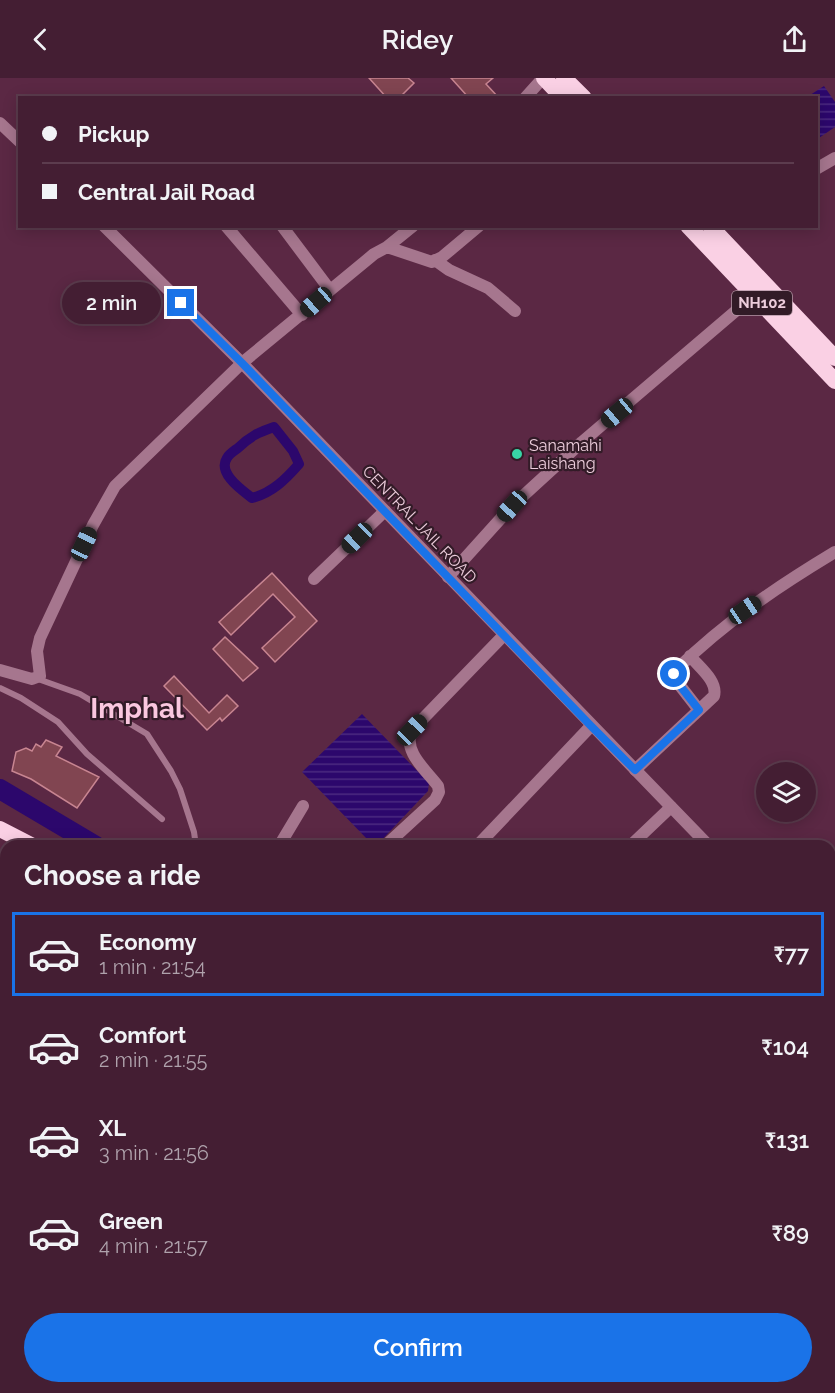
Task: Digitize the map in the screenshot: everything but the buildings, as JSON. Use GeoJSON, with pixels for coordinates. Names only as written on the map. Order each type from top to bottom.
{"type":"FeatureCollection","features":[{"type":"Feature","properties":{"kind":"highway"},"geometry":{"type":"LineString","coordinates":[[544,78],[561,96]]}},
{"type":"Feature","properties":{"kind":"highway"},"geometry":{"type":"LineString","coordinates":[[564,78],[582,96]]}},
{"type":"Feature","properties":{"kind":"highway","name":"NH102"},"geometry":{"type":"LineString","coordinates":[[690,228],[835,358]]}},
{"type":"Feature","properties":{"kind":"highway","name":"NH102"},"geometry":{"type":"LineString","coordinates":[[712,228],[835,381]]}},
{"type":"Feature","properties":{"kind":"highway"},"geometry":{"type":"LineString","coordinates":[[0,829],[21,840]]}},
{"type":"Feature","properties":{"kind":"street"},"geometry":{"type":"LineString","coordinates":[[527,96],[544,78]]}},
{"type":"Feature","properties":{"kind":"street"},"geometry":{"type":"LineString","coordinates":[[0,123],[18,140]]}},
{"type":"Feature","properties":{"kind":"street"},"geometry":{"type":"LineString","coordinates":[[818,168],[835,158]]}},
{"type":"Feature","properties":{"kind":"street","name":"CENTRAL JAIL ROAD"},"geometry":{"type":"LineString","coordinates":[[106,228],[242,363],[703,840]]}},
{"type":"Feature","properties":{"kind":"street"},"geometry":{"type":"LineString","coordinates":[[228,228],[302,315]]}},
{"type":"Feature","properties":{"kind":"street"},"geometry":{"type":"LineString","coordinates":[[284,228],[330,290]]}},
{"type":"Feature","properties":{"kind":"street"},"geometry":{"type":"LineString","coordinates":[[0,670],[32,679],[38,678],[41,674],[37,651],[40,638],[93,525],[115,486],[242,363],[374,254],[410,228]]}},
{"type":"Feature","properties":{"kind":"street"},"geometry":{"type":"LineString","coordinates":[[387,246],[432,262],[442,257],[477,228]]}},
{"type":"Feature","properties":{"kind":"street"},"geometry":{"type":"LineString","coordinates":[[435,260],[449,270],[488,288],[515,311]]}},
{"type":"Feature","properties":{"kind":"street"},"geometry":{"type":"LineString","coordinates":[[448,577],[521,498],[582,442],[760,290]]}},
{"type":"Feature","properties":{"kind":"street"},"geometry":{"type":"LineString","coordinates":[[314,579],[385,511]]}},
{"type":"Feature","properties":{"kind":"street"},"geometry":{"type":"LineString","coordinates":[[699,710],[674,678],[677,669],[723,626],[835,552]]}},
{"type":"Feature","properties":{"kind":"street"},"geometry":{"type":"LineString","coordinates":[[392,840],[435,800],[439,792],[438,786],[410,751],[408,738],[412,730],[504,635]]}},
{"type":"Feature","properties":{"kind":"street"},"geometry":{"type":"LineString","coordinates":[[635,770],[714,696],[716,690],[712,682],[690,656]]}},
{"type":"Feature","properties":{"kind":"street"},"geometry":{"type":"LineString","coordinates":[[483,840],[591,726]]}},
{"type":"Feature","properties":{"kind":"street"},"geometry":{"type":"LineString","coordinates":[[283,840],[303,806]]}},
{"type":"Feature","properties":{"kind":"street"},"geometry":{"type":"LineString","coordinates":[[636,840],[671,807]]}},
{"type":"Feature","properties":{"kind":"lane"},"geometry":{"type":"LineString","coordinates":[[38,678],[73,690],[147,734],[180,789],[195,840]]}},
{"type":"Feature","properties":{"kind":"lane"},"geometry":{"type":"LineString","coordinates":[[0,688],[21,698],[58,722],[87,754],[162,819]]}},
{"type":"Feature","properties":{"kind":"shaded area"},"geometry":{"type":"Polygon","coordinates":[[[824,86],[835,102],[835,127],[818,139],[818,96],[809,96],[824,86]]]}},
{"type":"Feature","properties":{"kind":"shaded area"},"geometry":{"type":"Polygon","coordinates":[[[362,714],[429,783],[428,791],[382,840],[369,840],[302,772],[362,714]]]}},
{"type":"Feature","properties":{"kind":"waterway"},"geometry":{"type":"LineString","coordinates":[[274,427],[293,451],[299,464],[278,485],[252,498],[232,481],[225,469],[225,464],[229,455],[246,441],[274,427]]}},
{"type":"Feature","properties":{"kind":"waterway"},"geometry":{"type":"LineString","coordinates":[[0,789],[86,840]]}},
{"type":"Feature","properties":{"kind":"place","name":"Sanamahi Laishang"},"geometry":{"type":"Point","coordinates":[517,454]}},
{"type":"Feature","properties":{"kind":"district","name":"Imphal"},"geometry":{"type":"Point","coordinates":[137,708]}},
{"type":"Feature","properties":{"kind":"route"},"geometry":{"type":"LineString","coordinates":[[181,303],[242,363],[635,770],[699,710],[674,678],[674,674]]}}]}
